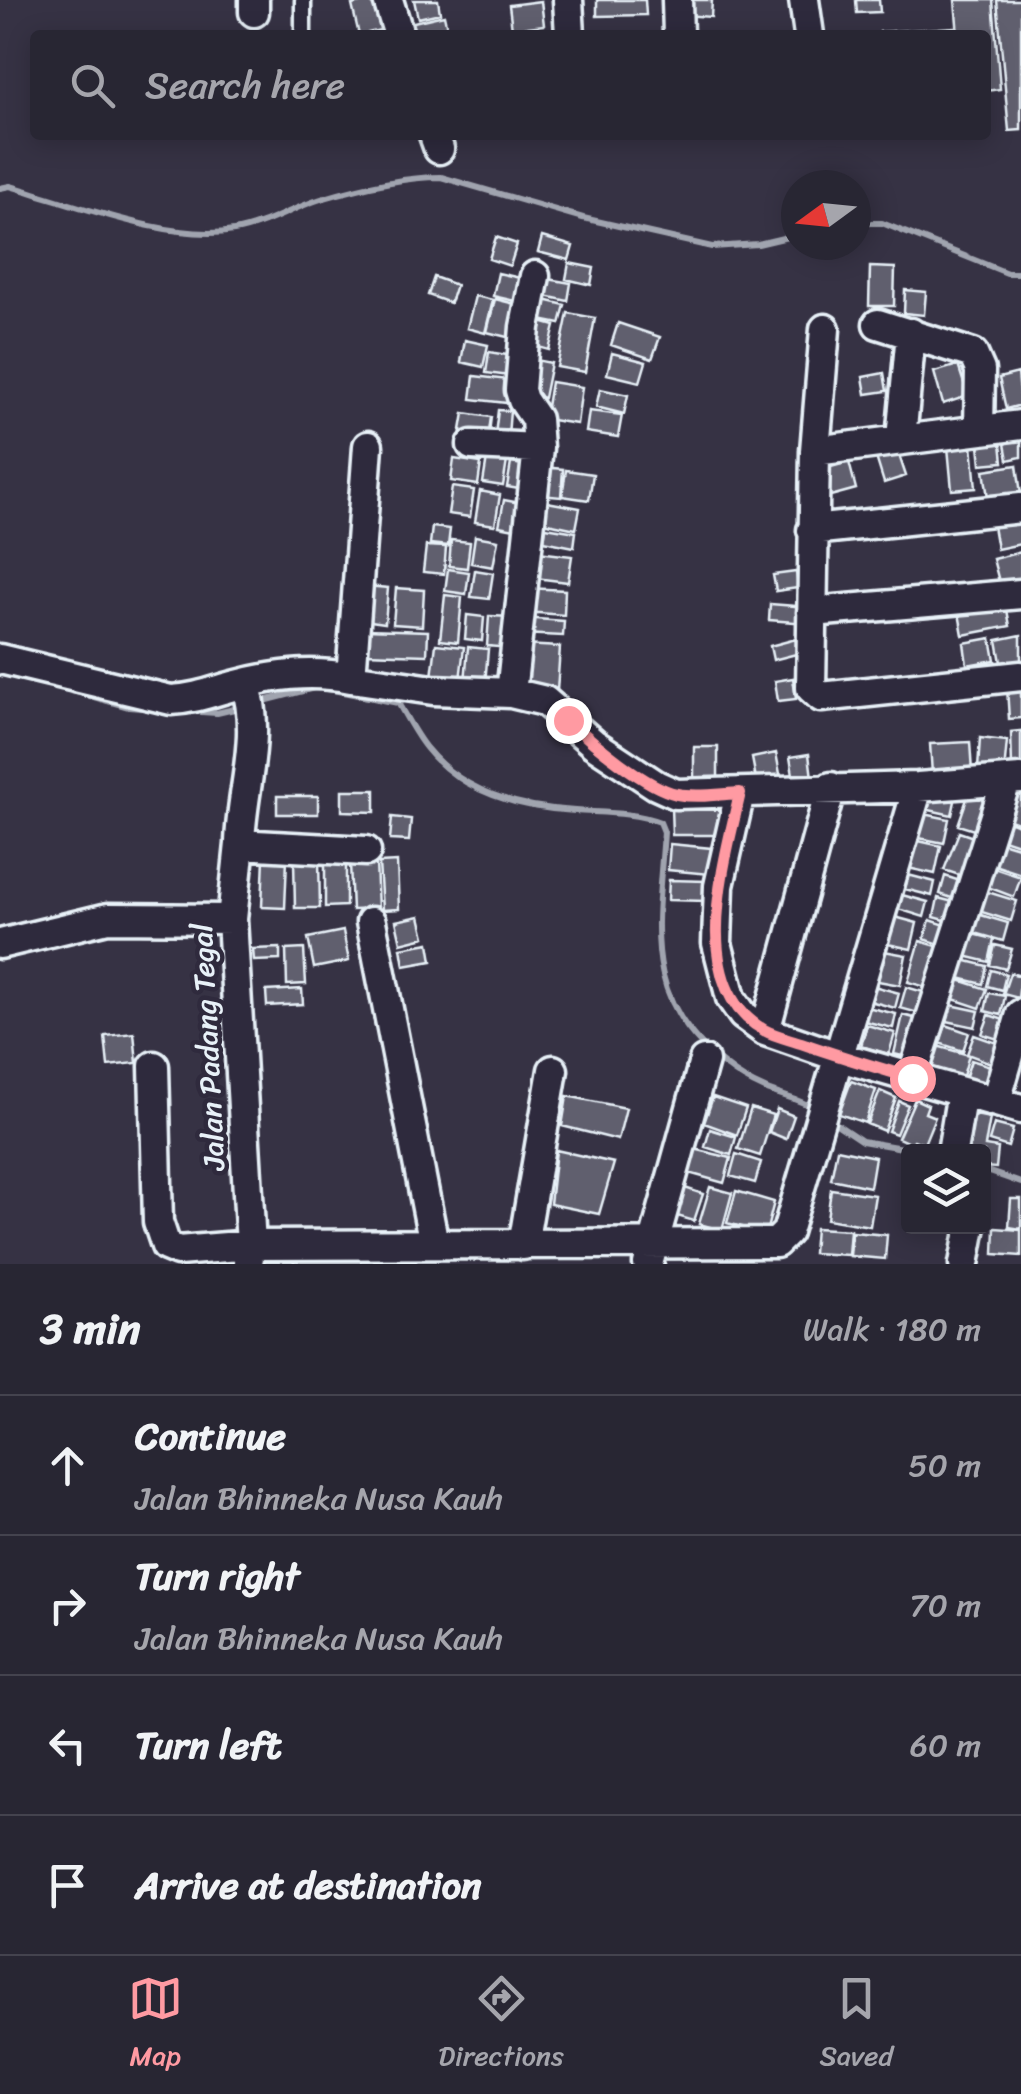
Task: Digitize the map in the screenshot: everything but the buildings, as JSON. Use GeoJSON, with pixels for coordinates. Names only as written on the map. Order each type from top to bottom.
{"type":"FeatureCollection","features":[{"type":"Feature","properties":{"kind":"street"},"geometry":{"type":"LineString","coordinates":[[388,0],[397,30]]}},
{"type":"Feature","properties":{"kind":"street"},"geometry":{"type":"LineString","coordinates":[[568,0],[570,30]]}},
{"type":"Feature","properties":{"kind":"street"},"geometry":{"type":"LineString","coordinates":[[678,0],[678,30]]}},
{"type":"Feature","properties":{"kind":"street"},"geometry":{"type":"LineString","coordinates":[[804,0],[808,30]]}},
{"type":"Feature","properties":{"kind":"street"},"geometry":{"type":"LineString","coordinates":[[511,692],[538,448],[536,420],[520,394],[525,327],[536,276]]}},
{"type":"Feature","properties":{"kind":"street"},"geometry":{"type":"LineString","coordinates":[[878,324],[966,350],[978,361],[979,430]]}},
{"type":"Feature","properties":{"kind":"street"},"geometry":{"type":"LineString","coordinates":[[825,329],[814,451],[811,688],[821,697],[1021,676]]}},
{"type":"Feature","properties":{"kind":"street"},"geometry":{"type":"LineString","coordinates":[[901,439],[911,333]]}},
{"type":"Feature","properties":{"kind":"street"},"geometry":{"type":"LineString","coordinates":[[814,451],[1021,425]]}},
{"type":"Feature","properties":{"kind":"street"},"geometry":{"type":"LineString","coordinates":[[472,445],[538,448]]}},
{"type":"Feature","properties":{"kind":"street"},"geometry":{"type":"LineString","coordinates":[[351,678],[368,446]]}},
{"type":"Feature","properties":{"kind":"street"},"geometry":{"type":"LineString","coordinates":[[812,530],[1021,508]]}},
{"type":"Feature","properties":{"kind":"street"},"geometry":{"type":"LineString","coordinates":[[812,612],[1021,594]]}},
{"type":"Feature","properties":{"kind":"street"},"geometry":{"type":"LineString","coordinates":[[0,659],[171,700],[304,673],[433,690],[511,692],[550,704],[594,744],[676,794],[918,787],[1014,780],[912,1078]]}},
{"type":"Feature","properties":{"kind":"street","name":"Jalan Padang Tegal"},"geometry":{"type":"LineString","coordinates":[[246,685],[254,724],[241,812],[249,845],[232,920],[249,1254]]}},
{"type":"Feature","properties":{"kind":"street"},"geometry":{"type":"LineString","coordinates":[[766,1031],[831,787]]}},
{"type":"Feature","properties":{"kind":"street"},"geometry":{"type":"LineString","coordinates":[[154,1066],[158,1222],[166,1246],[178,1252],[249,1254],[434,1244],[478,1254],[523,1245],[651,1254],[782,1240],[918,787]]}},
{"type":"Feature","properties":{"kind":"street"},"geometry":{"type":"LineString","coordinates":[[740,793],[719,886],[717,943],[731,998],[743,1015],[766,1031],[840,1057],[1008,1105],[1021,1014]]}},
{"type":"Feature","properties":{"kind":"street"},"geometry":{"type":"LineString","coordinates":[[249,845],[366,851]]}},
{"type":"Feature","properties":{"kind":"street"},"geometry":{"type":"LineString","coordinates":[[0,944],[108,918],[232,920]]}},
{"type":"Feature","properties":{"kind":"street"},"geometry":{"type":"LineString","coordinates":[[371,922],[434,1244]]}},
{"type":"Feature","properties":{"kind":"street"},"geometry":{"type":"LineString","coordinates":[[651,1254],[704,1061]]}},
{"type":"Feature","properties":{"kind":"street"},"geometry":{"type":"LineString","coordinates":[[523,1245],[553,1070]]}},
{"type":"Feature","properties":{"kind":"street"},"geometry":{"type":"LineString","coordinates":[[953,1144],[962,1092]]}},
{"type":"Feature","properties":{"kind":"street"},"geometry":{"type":"LineString","coordinates":[[964,1264],[970,1234]]}},
{"type":"Feature","properties":{"kind":"lane"},"geometry":{"type":"LineString","coordinates":[[302,0],[303,30]]}},
{"type":"Feature","properties":{"kind":"waterway"},"geometry":{"type":"LineString","coordinates":[[0,188],[10,186],[152,226],[208,233],[245,229],[321,199],[365,187],[441,177],[583,218],[712,247],[781,239]]}},
{"type":"Feature","properties":{"kind":"waterway"},"geometry":{"type":"LineString","coordinates":[[871,223],[882,223],[1007,273],[1021,273]]}},
{"type":"Feature","properties":{"kind":"waterway"},"geometry":{"type":"LineString","coordinates":[[59,687],[129,707],[154,709]]}},
{"type":"Feature","properties":{"kind":"waterway"},"geometry":{"type":"LineString","coordinates":[[260,702],[318,687],[402,701]]}},
{"type":"Feature","properties":{"kind":"waterway"},"geometry":{"type":"LineString","coordinates":[[398,703],[427,749],[441,764],[475,787],[534,806],[629,815],[660,822],[664,832],[660,959],[666,987],[678,1014],[697,1040],[734,1072],[815,1109]]}},
{"type":"Feature","properties":{"kind":"waterway"},"geometry":{"type":"LineString","coordinates":[[186,711],[217,713],[243,707]]}},
{"type":"Feature","properties":{"kind":"waterway"},"geometry":{"type":"LineString","coordinates":[[829,1119],[862,1141],[901,1148]]}},
{"type":"Feature","properties":{"kind":"waterway"},"geometry":{"type":"LineString","coordinates":[[991,1172],[1021,1183]]}},
{"type":"Feature","properties":{"kind":"route"},"geometry":{"type":"LineString","coordinates":[[568,720],[594,744],[676,794],[740,793],[719,886],[717,943],[731,998],[743,1015],[766,1031],[912,1078]]}}]}
